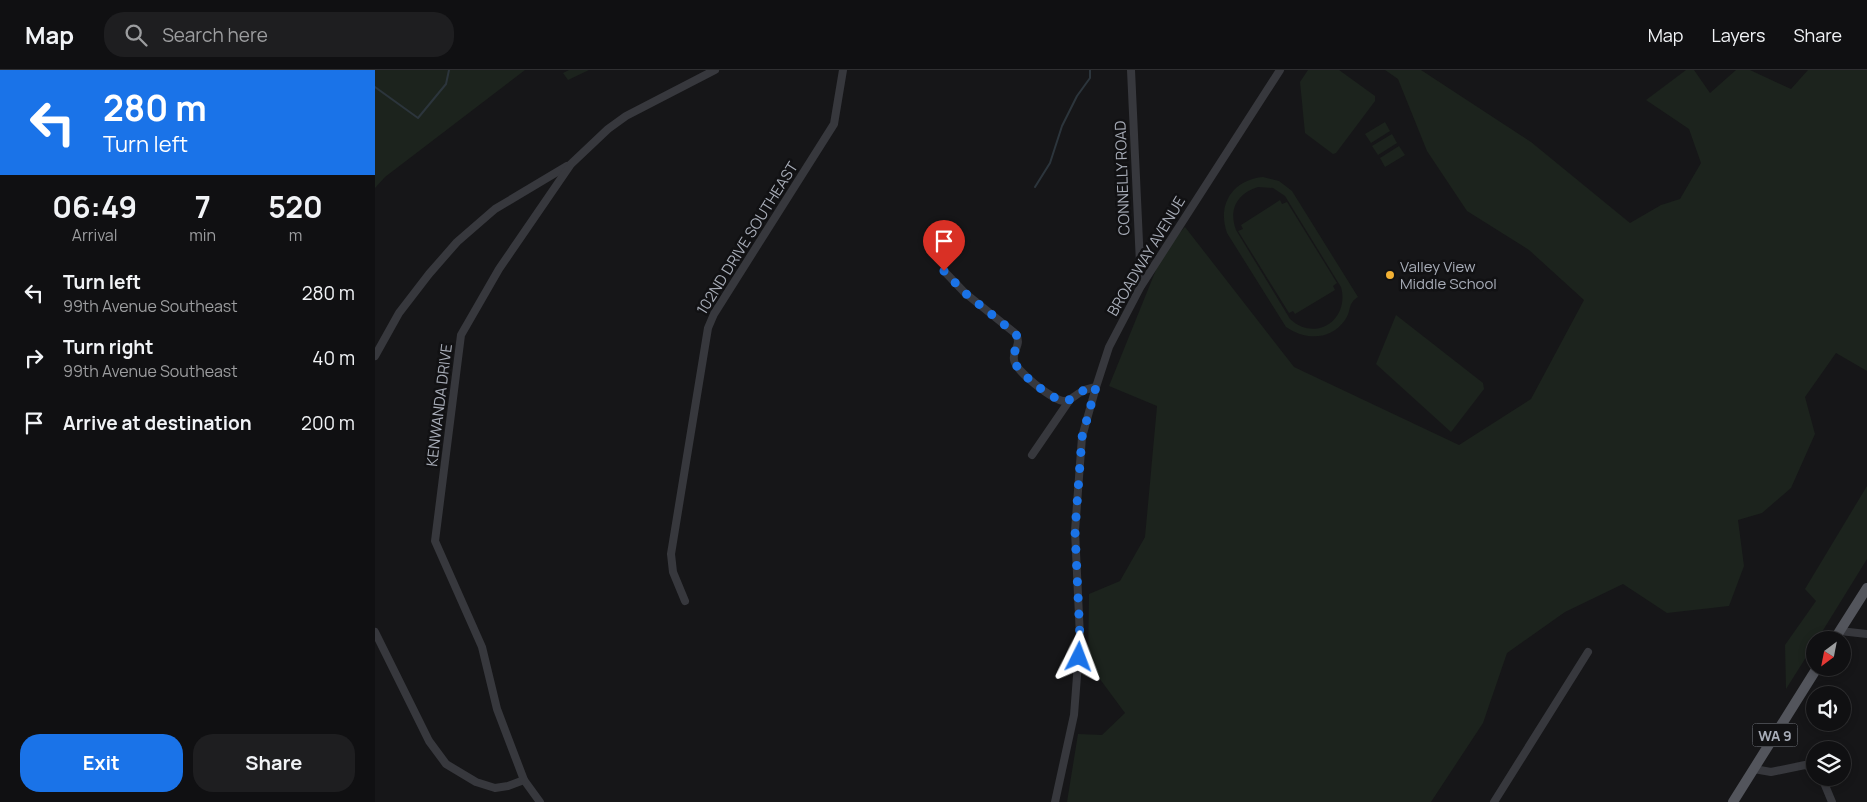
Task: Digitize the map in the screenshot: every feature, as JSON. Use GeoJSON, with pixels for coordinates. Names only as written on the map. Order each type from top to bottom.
{"type":"FeatureCollection","features":[{"type":"Feature","properties":{"kind":"main road"},"geometry":{"type":"LineString","coordinates":[[1840,631],[1867,588]]}},
{"type":"Feature","properties":{"kind":"main road","name":"WA 9"},"geometry":{"type":"LineString","coordinates":[[1733,802],[1812,676]]}},
{"type":"Feature","properties":{"kind":"street","name":"KENWANDA DRIVE"},"geometry":{"type":"LineString","coordinates":[[540,802],[524,780],[497,710],[482,647],[435,541],[461,335],[499,269],[571,164],[608,129],[626,116],[715,70]]}},
{"type":"Feature","properties":{"kind":"street","name":"102ND DRIVE SOUTHEAST"},"geometry":{"type":"LineString","coordinates":[[685,602],[673,572],[671,554],[708,328],[833,124],[843,70]]}},
{"type":"Feature","properties":{"kind":"street","name":"CONNELLY ROAD"},"geometry":{"type":"LineString","coordinates":[[1131,70],[1141,286]]}},
{"type":"Feature","properties":{"kind":"street","name":"BROADWAY AVENUE"},"geometry":{"type":"LineString","coordinates":[[1055,802],[1074,715],[1080,638],[1075,531],[1082,437],[1096,387],[1109,346],[1141,286],[1280,70]]}},
{"type":"Feature","properties":{"kind":"street"},"geometry":{"type":"LineString","coordinates":[[375,356],[399,313],[457,242],[495,209],[571,164]]}},
{"type":"Feature","properties":{"kind":"street"},"geometry":{"type":"LineString","coordinates":[[944,271],[965,293],[1016,334],[1019,340],[1014,360],[1021,371],[1059,400],[1069,401]]}},
{"type":"Feature","properties":{"kind":"street"},"geometry":{"type":"LineString","coordinates":[[1032,455],[1069,401],[1081,391],[1096,387]]}},
{"type":"Feature","properties":{"kind":"street"},"geometry":{"type":"LineString","coordinates":[[375,632],[429,741],[446,764],[476,782],[495,788],[524,780]]}},
{"type":"Feature","properties":{"kind":"street"},"geometry":{"type":"LineString","coordinates":[[1851,632],[1867,634]]}},
{"type":"Feature","properties":{"kind":"street"},"geometry":{"type":"LineString","coordinates":[[1494,802],[1589,652]]}},
{"type":"Feature","properties":{"kind":"street"},"geometry":{"type":"LineString","coordinates":[[1753,770],[1771,772],[1806,765]]}},
{"type":"Feature","properties":{"kind":"street"},"geometry":{"type":"LineString","coordinates":[[1825,786],[1832,802]]}},
{"type":"Feature","properties":{"kind":"shaded area"},"geometry":{"type":"Polygon","coordinates":[[[375,70],[525,70],[385,177],[375,188],[375,70]]]}},
{"type":"Feature","properties":{"kind":"shaded area"},"geometry":{"type":"Polygon","coordinates":[[[569,70],[589,70],[568,80],[563,73],[569,70]]]}},
{"type":"Feature","properties":{"kind":"shaded area"},"geometry":{"type":"Polygon","coordinates":[[[1308,70],[1339,70],[1375,96],[1375,101],[1336,153],[1333,154],[1305,133],[1300,82],[1308,70]]]}},
{"type":"Feature","properties":{"kind":"shaded area"},"geometry":{"type":"Polygon","coordinates":[[[1385,70],[1421,70],[1531,142],[1630,223],[1661,205],[1680,199],[1701,163],[1689,129],[1646,100],[1686,70],[1694,70],[1710,93],[1736,70],[1750,70],[1791,89],[1808,70],[1867,70],[1867,371],[1836,353],[1805,397],[1815,434],[1791,488],[1762,513],[1738,520],[1744,566],[1729,606],[1667,613],[1623,584],[1565,612],[1507,653],[1483,723],[1431,802],[1067,802],[1078,734],[1102,735],[1125,713],[1088,663],[1089,594],[1120,581],[1145,537],[1157,406],[1109,386],[1164,250],[1185,227],[1294,367],[1459,445],[1531,399],[1584,300],[1529,250],[1467,211],[1427,151],[1398,79],[1385,70]]]}},
{"type":"Feature","properties":{"kind":"shaded area"},"geometry":{"type":"Polygon","coordinates":[[[1385,122],[1390,131],[1371,143],[1365,134],[1385,122]]]}},
{"type":"Feature","properties":{"kind":"shaded area"},"geometry":{"type":"Polygon","coordinates":[[[1392,134],[1397,143],[1378,155],[1372,146],[1392,134]]]}},
{"type":"Feature","properties":{"kind":"shaded area"},"geometry":{"type":"Polygon","coordinates":[[[1399,146],[1405,155],[1385,167],[1380,158],[1399,146]]]}},
{"type":"Feature","properties":{"kind":"shaded area"},"geometry":{"type":"Polygon","coordinates":[[[1263,177],[1279,181],[1292,191],[1358,297],[1352,302],[1345,320],[1332,332],[1325,335],[1309,336],[1286,327],[1227,233],[1224,223],[1226,204],[1235,189],[1252,179],[1263,177]],[[1258,187],[1245,193],[1240,198],[1236,203],[1233,215],[1236,230],[1290,319],[1300,326],[1310,329],[1320,328],[1336,318],[1342,299],[1341,287],[1285,196],[1273,188],[1258,187]]]}},
{"type":"Feature","properties":{"kind":"shaded area"},"geometry":{"type":"Polygon","coordinates":[[[1280,200],[1282,204],[1287,202],[1337,283],[1333,286],[1335,290],[1295,314],[1293,311],[1289,313],[1238,231],[1243,229],[1241,225],[1280,200]]]}},
{"type":"Feature","properties":{"kind":"shaded area"},"geometry":{"type":"Polygon","coordinates":[[[1396,315],[1483,383],[1484,389],[1451,432],[1376,364],[1396,315]]]}},
{"type":"Feature","properties":{"kind":"shaded area"},"geometry":{"type":"Polygon","coordinates":[[[1867,486],[1867,559],[1823,631],[1806,631],[1806,657],[1786,689],[1785,645],[1816,601],[1805,589],[1867,486]]]}},
{"type":"Feature","properties":{"kind":"waterway"},"geometry":{"type":"LineString","coordinates":[[375,87],[418,118],[446,84],[449,70]]}},
{"type":"Feature","properties":{"kind":"waterway"},"geometry":{"type":"LineString","coordinates":[[1035,187],[1050,163],[1062,126],[1077,96],[1090,78],[1090,70]]}},
{"type":"Feature","properties":{"kind":"place","name":"Valley View Middle School"},"geometry":{"type":"Point","coordinates":[1390,275]}},
{"type":"Feature","properties":{"kind":"route"},"geometry":{"type":"LineString","coordinates":[[944,271],[965,293],[1016,334],[1019,340],[1014,360],[1016,366],[1027,378],[1063,402],[1069,401],[1081,391],[1096,387],[1082,437],[1075,531],[1080,638],[1079,657]]}}]}
